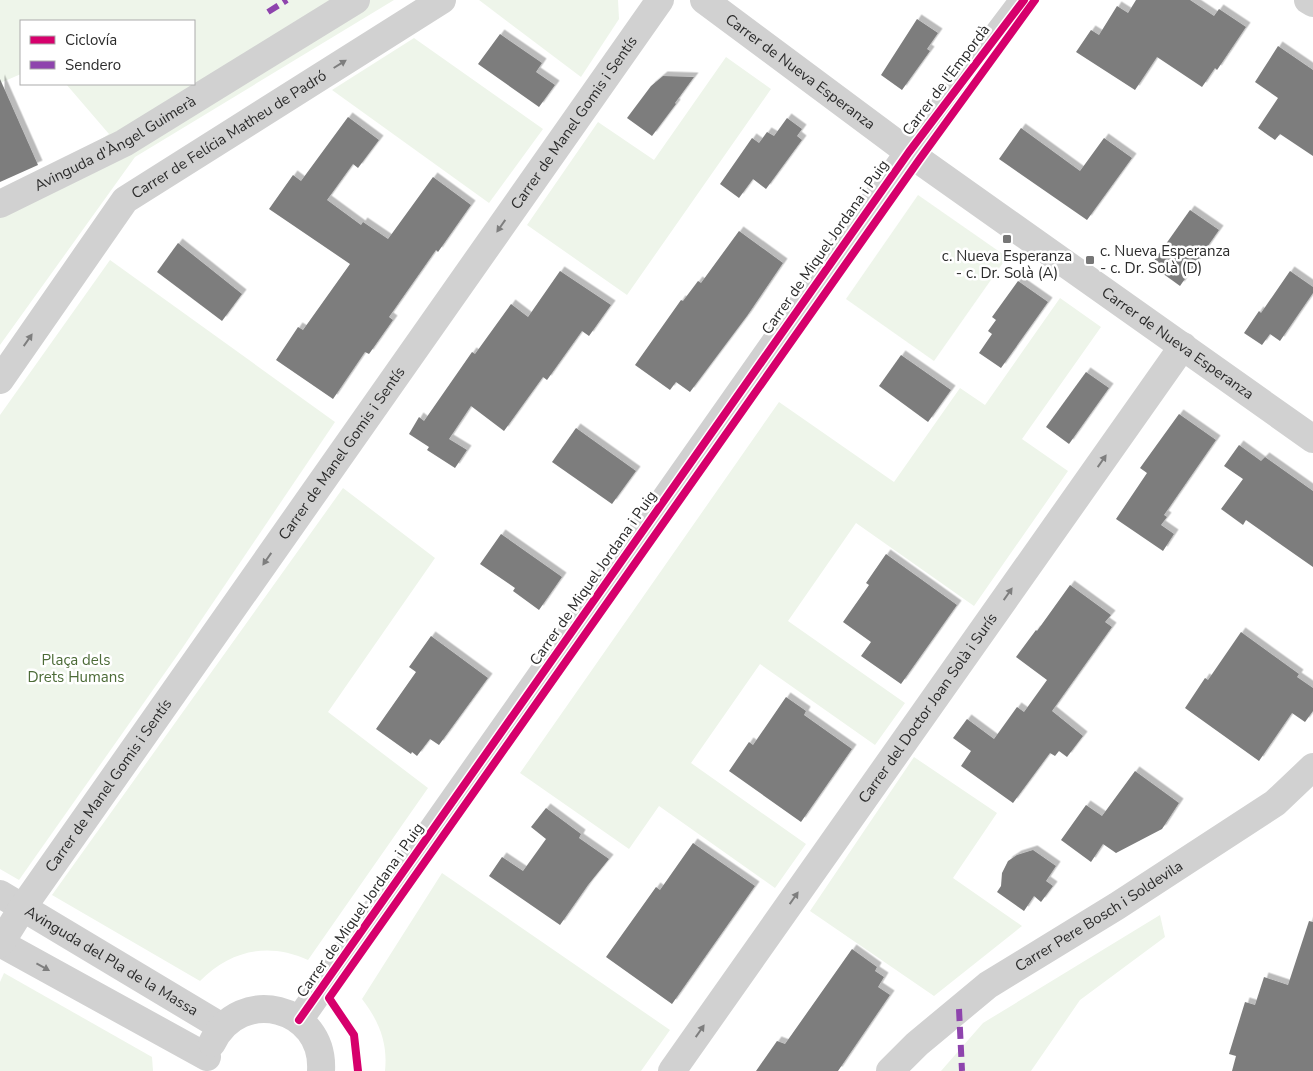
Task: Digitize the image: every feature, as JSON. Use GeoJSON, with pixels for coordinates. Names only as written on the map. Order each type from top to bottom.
{"type":"FeatureCollection","features":[{"type":"Feature","properties":{"kind":"street","name":"Avinguda d'Àngel Guimerà"},"geometry":{"type":"LineString","coordinates":[[0,204],[124,143],[356,0]]}},
{"type":"Feature","properties":{"kind":"street","name":"Carrer de Felícia Matheu de Padró"},"geometry":{"type":"LineString","coordinates":[[0,380],[125,200],[442,0]]}},
{"type":"Feature","properties":{"kind":"street","name":"Carrer de Manel Gomis i Sentís"},"geometry":{"type":"LineString","coordinates":[[0,944],[11,900],[660,0]]}},
{"type":"Feature","properties":{"kind":"street","name":"Carrer de Nueva Esperanza"},"geometry":{"type":"LineString","coordinates":[[704,0],[909,152],[1313,439]]}},
{"type":"Feature","properties":{"kind":"street","name":"Carrer de l'Empordà"},"geometry":{"type":"LineString","coordinates":[[909,152],[1024,0]]}},
{"type":"Feature","properties":{"kind":"street"},"geometry":{"type":"LineString","coordinates":[[1308,0],[1313,4]]}},
{"type":"Feature","properties":{"kind":"street","name":"Carrer de Miquel Jordana i Puig"},"geometry":{"type":"LineString","coordinates":[[299,1020],[909,152]]}},
{"type":"Feature","properties":{"kind":"street","name":"Carrer del Doctor Joan Solà i Surís"},"geometry":{"type":"LineString","coordinates":[[672,1071],[1183,346]]}},
{"type":"Feature","properties":{"kind":"street","name":"Carrer Pere Bosch i Soldevila"},"geometry":{"type":"LineString","coordinates":[[890,1071],[917,1044],[988,985],[1117,906],[1275,803],[1313,767]]}},
{"type":"Feature","properties":{"kind":"street","name":"Avinguda del Pla de la Massa"},"geometry":{"type":"LineString","coordinates":[[11,900],[222,1027]]}},
{"type":"Feature","properties":{"kind":"street"},"geometry":{"type":"LineString","coordinates":[[0,944],[207,1064],[212,1041],[222,1027],[243,1013],[259,1009],[284,1012],[307,1027],[317,1045],[321,1071]]}},
{"type":"Feature","properties":{"kind":"green space"},"geometry":{"type":"Polygon","coordinates":[[[0,0],[394,0],[135,157],[0,345],[0,189],[82,151],[109,134],[67,85],[195,85],[195,20],[20,20],[20,74],[0,83],[0,0]]]}},
{"type":"Feature","properties":{"kind":"green space"},"geometry":{"type":"Polygon","coordinates":[[[479,0],[618,0],[619,19],[581,77],[479,0]]]}},
{"type":"Feature","properties":{"kind":"green space"},"geometry":{"type":"Polygon","coordinates":[[[414,38],[543,129],[489,203],[332,90],[414,38]]]}},
{"type":"Feature","properties":{"kind":"green space"},"geometry":{"type":"Polygon","coordinates":[[[726,57],[771,89],[627,295],[527,225],[598,122],[654,160],[726,57]]]}},
{"type":"Feature","properties":{"kind":"green space"},"geometry":{"type":"Polygon","coordinates":[[[918,195],[1007,257],[934,361],[846,299],[918,195]]]}},
{"type":"Feature","properties":{"kind":"green space","name":"Plaça dels Drets Humans"},"geometry":{"type":"Polygon","coordinates":[[[110,260],[335,422],[181,650],[19,880],[0,869],[0,415],[110,260]]]}},
{"type":"Feature","properties":{"kind":"green space"},"geometry":{"type":"Polygon","coordinates":[[[1060,298],[1101,327],[1022,439],[1068,471],[974,606],[856,523],[788,621],[905,703],[875,745],[760,664],[691,763],[806,844],[775,888],[659,806],[629,849],[520,773],[779,402],[894,482],[960,388],[985,405],[1060,298]]]}},
{"type":"Feature","properties":{"kind":"green space"},"geometry":{"type":"Polygon","coordinates":[[[343,488],[435,558],[328,712],[428,788],[308,960],[279,951],[251,952],[224,962],[200,981],[52,895],[343,488]]]}},
{"type":"Feature","properties":{"kind":"green space"},"geometry":{"type":"Polygon","coordinates":[[[914,757],[997,813],[953,878],[1022,926],[934,996],[810,911],[914,757]]]}},
{"type":"Feature","properties":{"kind":"green space"},"geometry":{"type":"Polygon","coordinates":[[[442,873],[670,1030],[641,1071],[385,1071],[384,1042],[378,1024],[362,999],[442,873]]]}},
{"type":"Feature","properties":{"kind":"green space"},"geometry":{"type":"Polygon","coordinates":[[[1160,915],[1165,937],[1080,1000],[1031,1071],[941,1071],[983,1023],[1160,915]]]}},
{"type":"Feature","properties":{"kind":"green space"},"geometry":{"type":"Polygon","coordinates":[[[4,973],[152,1057],[153,1071],[0,1071],[0,982],[4,973]]]}},
{"type":"Feature","properties":{"kind":"building"},"geometry":{"type":"Polygon","coordinates":[[[1136,0],[1190,0],[1214,16],[1219,9],[1246,27],[1217,70],[1215,68],[1202,87],[1157,57],[1135,90],[1076,52],[1091,30],[1099,35],[1117,6],[1128,13],[1136,0]]]}},
{"type":"Feature","properties":{"kind":"building"},"geometry":{"type":"Polygon","coordinates":[[[917,19],[938,33],[927,49],[930,51],[902,90],[881,75],[917,19]]]}},
{"type":"Feature","properties":{"kind":"building"},"geometry":{"type":"Polygon","coordinates":[[[500,34],[542,63],[536,72],[555,85],[539,107],[478,64],[500,34]]]}},
{"type":"Feature","properties":{"kind":"building"},"geometry":{"type":"Polygon","coordinates":[[[1278,46],[1313,70],[1313,156],[1280,134],[1275,140],[1258,128],[1278,98],[1255,82],[1278,46]]]}},
{"type":"Feature","properties":{"kind":"building"},"geometry":{"type":"Polygon","coordinates":[[[663,76],[694,77],[652,136],[627,118],[651,86],[663,76]]]}},
{"type":"Feature","properties":{"kind":"building"},"geometry":{"type":"Polygon","coordinates":[[[0,79],[38,165],[0,182],[0,79]]]}},
{"type":"Feature","properties":{"kind":"building"},"geometry":{"type":"Polygon","coordinates":[[[348,117],[379,140],[358,168],[353,164],[327,200],[361,225],[363,222],[388,239],[433,177],[471,205],[438,252],[436,250],[389,317],[393,320],[369,354],[365,352],[333,399],[276,360],[298,327],[303,330],[350,264],[269,209],[293,175],[301,181],[348,117]]]}},
{"type":"Feature","properties":{"kind":"building"},"geometry":{"type":"Polygon","coordinates":[[[787,118],[802,129],[797,136],[802,140],[766,189],[753,179],[739,198],[720,184],[752,138],[759,143],[767,132],[774,136],[787,118]]]}},
{"type":"Feature","properties":{"kind":"building"},"geometry":{"type":"Polygon","coordinates":[[[1021,128],[1080,171],[1104,138],[1132,158],[1087,220],[999,159],[1021,128]]]}},
{"type":"Feature","properties":{"kind":"building"},"geometry":{"type":"Polygon","coordinates":[[[1190,210],[1219,230],[1180,286],[1151,265],[1190,210]]]}},
{"type":"Feature","properties":{"kind":"building"},"geometry":{"type":"Polygon","coordinates":[[[739,231],[783,263],[747,316],[690,392],[676,382],[670,390],[635,365],[681,300],[683,301],[698,281],[701,283],[739,231]]]}},
{"type":"Feature","properties":{"kind":"building"},"geometry":{"type":"Polygon","coordinates":[[[178,243],[242,294],[222,321],[157,272],[178,243]]]}},
{"type":"Feature","properties":{"kind":"building"},"geometry":{"type":"Polygon","coordinates":[[[560,271],[611,305],[589,336],[582,331],[547,380],[543,377],[504,431],[471,406],[449,439],[467,450],[455,468],[427,450],[429,447],[409,434],[419,417],[424,421],[472,352],[475,354],[511,304],[528,317],[560,271]]]}},
{"type":"Feature","properties":{"kind":"building"},"geometry":{"type":"Polygon","coordinates":[[[1290,271],[1313,287],[1313,293],[1280,341],[1270,334],[1262,345],[1244,333],[1259,311],[1261,313],[1290,271]]]}},
{"type":"Feature","properties":{"kind":"building"},"geometry":{"type":"Polygon","coordinates":[[[1018,281],[1048,302],[1001,368],[979,353],[992,334],[988,331],[996,320],[992,317],[1018,281]]]}},
{"type":"Feature","properties":{"kind":"building"},"geometry":{"type":"Polygon","coordinates":[[[901,355],[951,390],[928,422],[879,386],[901,355]]]}},
{"type":"Feature","properties":{"kind":"building"},"geometry":{"type":"Polygon","coordinates":[[[1086,372],[1109,388],[1069,444],[1046,427],[1086,372]]]}},
{"type":"Feature","properties":{"kind":"building"},"geometry":{"type":"Polygon","coordinates":[[[1179,414],[1216,440],[1164,515],[1167,517],[1161,525],[1174,534],[1163,551],[1116,519],[1147,473],[1140,468],[1179,414]]]}},
{"type":"Feature","properties":{"kind":"building"},"geometry":{"type":"Polygon","coordinates":[[[576,428],[636,471],[612,504],[552,462],[576,428]]]}},
{"type":"Feature","properties":{"kind":"building"},"geometry":{"type":"Polygon","coordinates":[[[1239,445],[1261,461],[1265,457],[1313,491],[1313,567],[1246,520],[1243,525],[1221,509],[1243,479],[1224,466],[1239,445]]]}},
{"type":"Feature","properties":{"kind":"building"},"geometry":{"type":"Polygon","coordinates":[[[501,534],[562,577],[539,610],[513,591],[515,588],[480,564],[501,534]]]}},
{"type":"Feature","properties":{"kind":"building"},"geometry":{"type":"Polygon","coordinates":[[[886,554],[957,605],[901,684],[861,656],[871,642],[843,622],[869,585],[866,583],[886,554]]]}},
{"type":"Feature","properties":{"kind":"building"},"geometry":{"type":"Polygon","coordinates":[[[1070,585],[1111,615],[1105,622],[1112,627],[1052,711],[1083,736],[1067,757],[1059,751],[1055,756],[1050,753],[1013,803],[961,766],[971,751],[953,738],[967,719],[994,739],[1017,707],[1024,712],[1047,680],[1016,657],[1070,585]]]}},
{"type":"Feature","properties":{"kind":"building"},"geometry":{"type":"Polygon","coordinates":[[[1241,632],[1299,674],[1297,677],[1313,688],[1313,711],[1305,722],[1292,713],[1259,761],[1185,708],[1205,678],[1208,680],[1241,632]]]}},
{"type":"Feature","properties":{"kind":"building"},"geometry":{"type":"Polygon","coordinates":[[[431,636],[488,678],[439,745],[430,739],[417,756],[412,752],[411,754],[376,729],[416,672],[409,667],[431,636]]]}},
{"type":"Feature","properties":{"kind":"building"},"geometry":{"type":"Polygon","coordinates":[[[786,697],[806,711],[804,715],[852,749],[801,822],[729,771],[749,742],[753,745],[786,697]]]}},
{"type":"Feature","properties":{"kind":"building"},"geometry":{"type":"Polygon","coordinates":[[[1135,771],[1179,803],[1162,829],[1116,853],[1103,844],[1091,862],[1061,840],[1086,805],[1102,816],[1135,771]]]}},
{"type":"Feature","properties":{"kind":"building"},"geometry":{"type":"Polygon","coordinates":[[[546,808],[581,834],[579,838],[609,859],[560,925],[489,876],[502,857],[523,871],[546,839],[531,827],[546,808]]]}},
{"type":"Feature","properties":{"kind":"building"},"geometry":{"type":"Polygon","coordinates":[[[693,843],[755,886],[672,1004],[606,957],[656,887],[660,890],[693,843]]]}},
{"type":"Feature","properties":{"kind":"building"},"geometry":{"type":"Polygon","coordinates":[[[1033,850],[1056,866],[1046,881],[1053,886],[1041,902],[1034,896],[1024,911],[997,892],[1001,886],[1002,873],[1008,861],[1017,855],[1033,850]]]}},
{"type":"Feature","properties":{"kind":"building"},"geometry":{"type":"Polygon","coordinates":[[[1309,921],[1313,922],[1313,1071],[1232,1071],[1236,1056],[1229,1054],[1245,1002],[1255,1005],[1264,977],[1288,985],[1309,921]]]}},
{"type":"Feature","properties":{"kind":"building"},"geometry":{"type":"Polygon","coordinates":[[[852,949],[877,967],[875,971],[884,977],[878,987],[890,995],[838,1071],[756,1071],[777,1041],[785,1044],[852,949]]]}},
{"type":"Feature","properties":{"kind":"marked path"},"geometry":{"type":"LineString","coordinates":[[268,12],[287,0]]}},
{"type":"Feature","properties":{"kind":"marked path"},"geometry":{"type":"LineString","coordinates":[[959,1009],[962,1071]]}},
{"type":"Feature","properties":{"kind":"cycle path"},"geometry":{"type":"LineString","coordinates":[[299,1020],[909,152],[1024,0]]}},
{"type":"Feature","properties":{"kind":"cycle path"},"geometry":{"type":"LineString","coordinates":[[358,1071],[354,1035],[329,998],[919,160],[1035,0]]}},
{"type":"Feature","properties":{"kind":"place","name":"c. Nueva Esperanza - c. Dr. Solà (A)"},"geometry":{"type":"Point","coordinates":[1007,239]}},
{"type":"Feature","properties":{"kind":"place","name":"c. Nueva Esperanza - c. Dr. Solà (D)"},"geometry":{"type":"Point","coordinates":[1090,260]}}]}
